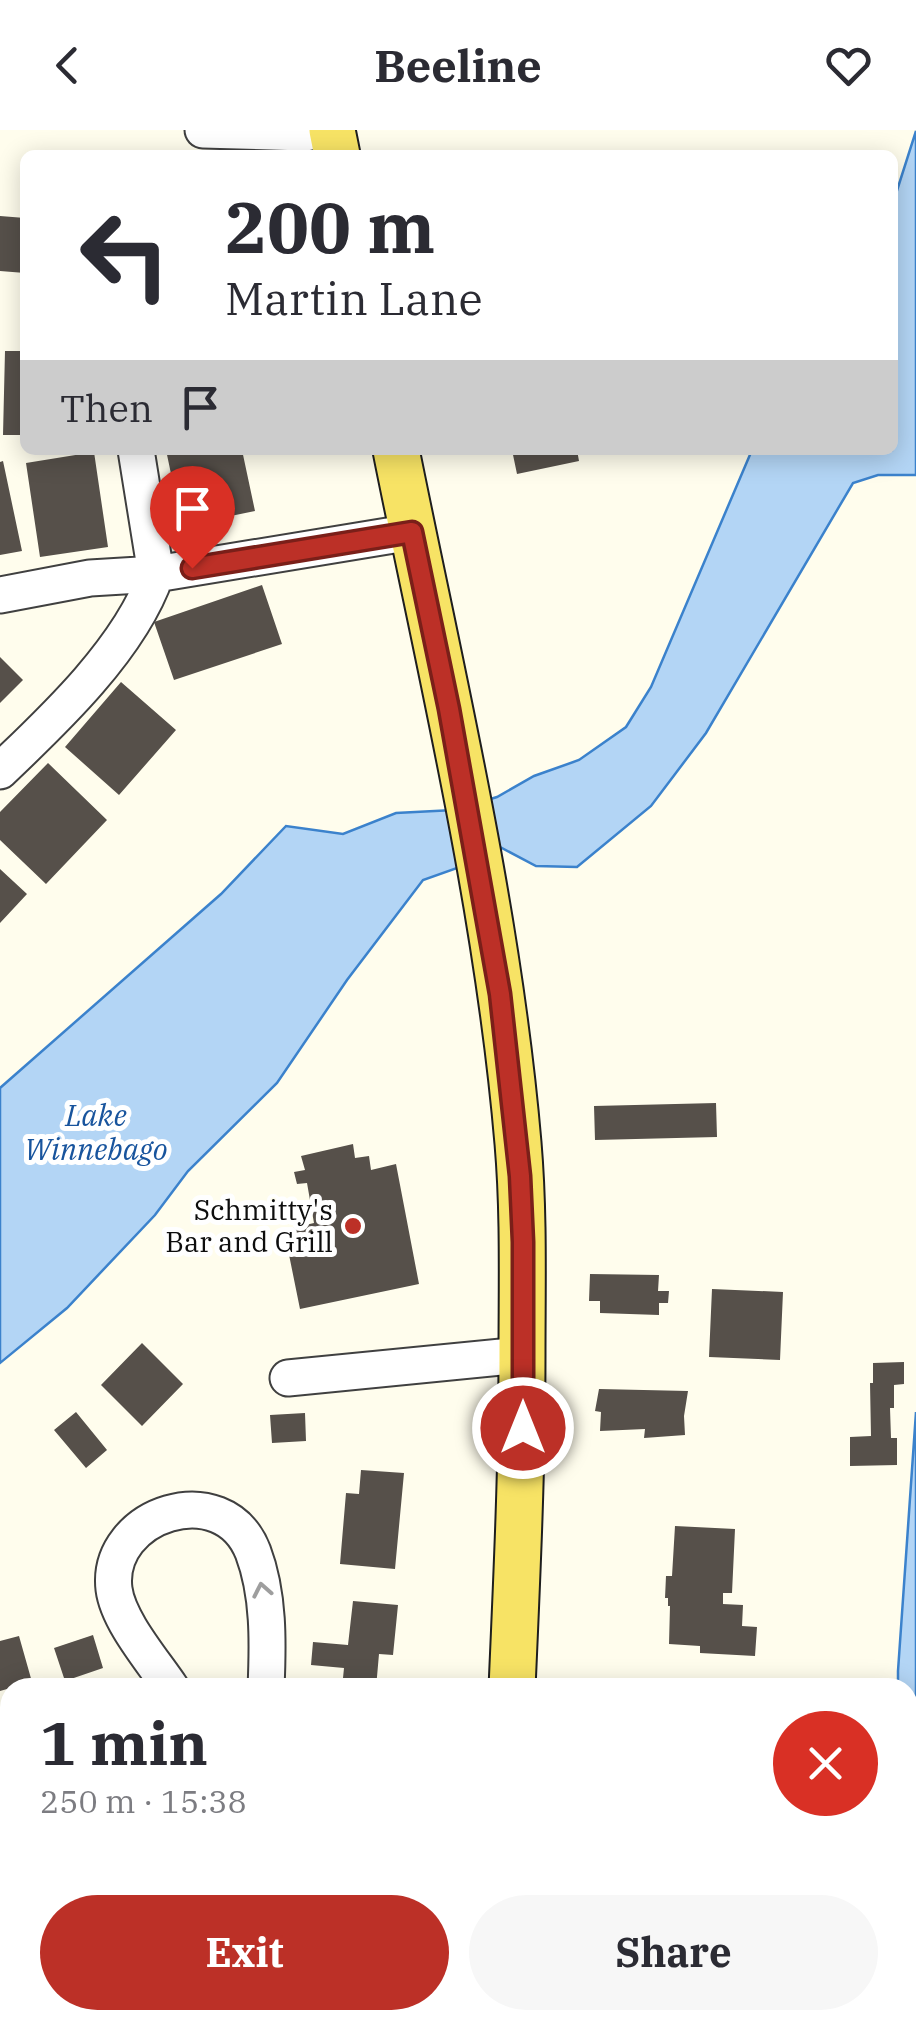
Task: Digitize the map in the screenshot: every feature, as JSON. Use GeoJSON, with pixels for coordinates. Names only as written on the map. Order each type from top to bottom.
{"type":"FeatureCollection","features":[{"type":"Feature","properties":{"kind":"main road"},"geometry":{"type":"LineString","coordinates":[[397,455],[449,709],[500,994],[518,1144],[523,1242],[523,1465],[512,1678]]}},
{"type":"Feature","properties":{"kind":"street"},"geometry":{"type":"LineString","coordinates":[[203,130],[320,130]]}},
{"type":"Feature","properties":{"kind":"street"},"geometry":{"type":"LineString","coordinates":[[0,771],[49,724],[97,667],[133,619],[156,574],[137,455]]}},
{"type":"Feature","properties":{"kind":"street"},"geometry":{"type":"LineString","coordinates":[[0,596],[90,578],[156,574],[412,532]]}},
{"type":"Feature","properties":{"kind":"street"},"geometry":{"type":"LineString","coordinates":[[288,1378],[522,1354]]}},
{"type":"Feature","properties":{"kind":"street"},"geometry":{"type":"LineString","coordinates":[[164,1678],[122,1614],[114,1587],[115,1564],[124,1543],[160,1515],[202,1508],[228,1519],[252,1548],[265,1598],[266,1678]]}},
{"type":"Feature","properties":{"kind":"water","name":"Lake Winnebago"},"geometry":{"type":"Polygon","coordinates":[[[916,131],[916,475],[878,475],[853,483],[706,733],[651,806],[577,867],[536,866],[498,846],[477,861],[423,880],[347,980],[277,1083],[188,1171],[155,1215],[67,1308],[0,1363],[0,1088],[221,894],[286,826],[343,834],[396,813],[454,810],[497,797],[534,776],[579,760],[626,727],[651,687],[750,455],[898,455],[898,187],[916,131]]]}},
{"type":"Feature","properties":{"kind":"water"},"geometry":{"type":"Polygon","coordinates":[[[916,1412],[916,1678],[898,1678],[916,1412]]]}},
{"type":"Feature","properties":{"kind":"building"},"geometry":{"type":"Polygon","coordinates":[[[0,216],[20,218],[20,273],[0,271],[0,216]]]}},
{"type":"Feature","properties":{"kind":"building"},"geometry":{"type":"Polygon","coordinates":[[[5,351],[20,351],[20,435],[3,435],[5,351]]]}},
{"type":"Feature","properties":{"kind":"building"},"geometry":{"type":"Polygon","coordinates":[[[94,455],[108,547],[40,557],[26,463],[94,455]]]}},
{"type":"Feature","properties":{"kind":"building"},"geometry":{"type":"Polygon","coordinates":[[[167,455],[243,455],[255,511],[182,526],[167,455]]]}},
{"type":"Feature","properties":{"kind":"building"},"geometry":{"type":"Polygon","coordinates":[[[513,455],[578,455],[579,461],[517,474],[513,455]]]}},
{"type":"Feature","properties":{"kind":"building"},"geometry":{"type":"Polygon","coordinates":[[[3,461],[22,551],[0,555],[0,462],[3,461]]]}},
{"type":"Feature","properties":{"kind":"building"},"geometry":{"type":"Polygon","coordinates":[[[262,585],[282,644],[174,680],[154,622],[262,585]]]}},
{"type":"Feature","properties":{"kind":"building"},"geometry":{"type":"Polygon","coordinates":[[[0,657],[23,680],[0,703],[0,657]]]}},
{"type":"Feature","properties":{"kind":"building"},"geometry":{"type":"Polygon","coordinates":[[[121,682],[176,730],[119,795],[65,747],[121,682]]]}},
{"type":"Feature","properties":{"kind":"building"},"geometry":{"type":"Polygon","coordinates":[[[48,763],[107,820],[46,884],[0,840],[0,812],[48,763]]]}},
{"type":"Feature","properties":{"kind":"building"},"geometry":{"type":"Polygon","coordinates":[[[0,869],[27,894],[0,923],[0,869]]]}},
{"type":"Feature","properties":{"kind":"building"},"geometry":{"type":"Polygon","coordinates":[[[716,1103],[717,1137],[595,1140],[594,1106],[716,1103]]]}},
{"type":"Feature","properties":{"kind":"building","name":"Schmitty's Bar and Grill"},"geometry":{"type":"Polygon","coordinates":[[[353,1144],[355,1158],[369,1156],[371,1170],[396,1164],[419,1284],[300,1309],[284,1230],[314,1223],[307,1183],[297,1184],[294,1172],[305,1170],[301,1156],[353,1144]]]}},
{"type":"Feature","properties":{"kind":"building"},"geometry":{"type":"Polygon","coordinates":[[[590,1274],[659,1275],[658,1291],[669,1291],[668,1303],[659,1303],[659,1315],[600,1313],[600,1301],[589,1301],[590,1274]]]}},
{"type":"Feature","properties":{"kind":"building"},"geometry":{"type":"Polygon","coordinates":[[[712,1289],[783,1292],[780,1360],[709,1357],[712,1289]]]}},
{"type":"Feature","properties":{"kind":"building"},"geometry":{"type":"Polygon","coordinates":[[[142,1343],[183,1384],[142,1426],[101,1385],[142,1343]]]}},
{"type":"Feature","properties":{"kind":"building"},"geometry":{"type":"Polygon","coordinates":[[[904,1362],[904,1384],[894,1385],[894,1408],[890,1408],[891,1438],[897,1438],[897,1465],[850,1466],[850,1437],[871,1436],[873,1363],[904,1362]]]}},
{"type":"Feature","properties":{"kind":"building"},"geometry":{"type":"Polygon","coordinates":[[[599,1389],[688,1391],[685,1435],[644,1438],[645,1429],[600,1431],[601,1412],[595,1411],[599,1389]]]}},
{"type":"Feature","properties":{"kind":"building"},"geometry":{"type":"Polygon","coordinates":[[[76,1412],[107,1450],[86,1468],[54,1430],[76,1412]]]}},
{"type":"Feature","properties":{"kind":"building"},"geometry":{"type":"Polygon","coordinates":[[[305,1413],[306,1441],[272,1443],[270,1415],[305,1413]]]}},
{"type":"Feature","properties":{"kind":"building"},"geometry":{"type":"Polygon","coordinates":[[[361,1470],[404,1473],[395,1569],[340,1564],[346,1493],[359,1494],[361,1470]]]}},
{"type":"Feature","properties":{"kind":"building"},"geometry":{"type":"Polygon","coordinates":[[[675,1526],[735,1529],[732,1593],[723,1593],[723,1604],[743,1605],[742,1626],[757,1627],[755,1656],[700,1653],[700,1646],[669,1644],[666,1576],[672,1576],[675,1526]]]}},
{"type":"Feature","properties":{"kind":"building"},"geometry":{"type":"Polygon","coordinates":[[[353,1601],[398,1605],[393,1655],[379,1654],[377,1678],[343,1678],[344,1668],[311,1665],[313,1642],[348,1645],[353,1601]]]}},
{"type":"Feature","properties":{"kind":"building"},"geometry":{"type":"Polygon","coordinates":[[[93,1635],[103,1668],[64,1678],[54,1648],[93,1635]]]}},
{"type":"Feature","properties":{"kind":"building"},"geometry":{"type":"Polygon","coordinates":[[[19,1636],[31,1678],[0,1678],[0,1641],[19,1636]]]}},
{"type":"Feature","properties":{"kind":"place","name":"Schmitty's Bar and Grill"},"geometry":{"type":"Point","coordinates":[353,1226]}},
{"type":"Feature","properties":{"kind":"route"},"geometry":{"type":"LineString","coordinates":[[192,568],[412,532],[449,709],[500,994],[520,1176],[523,1428]]}}]}
